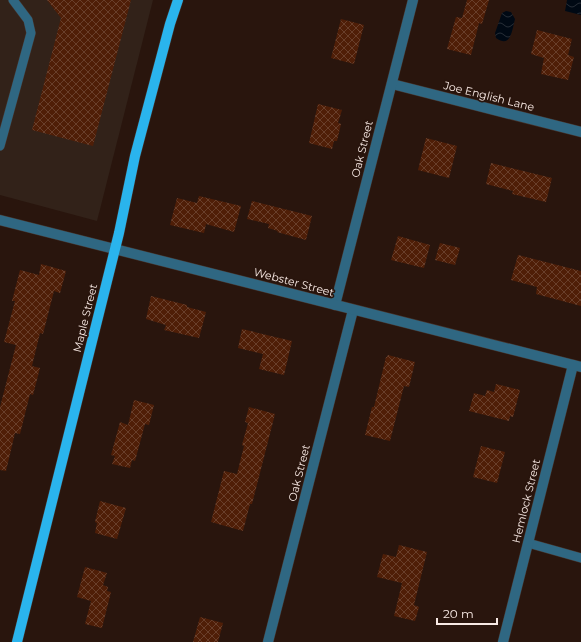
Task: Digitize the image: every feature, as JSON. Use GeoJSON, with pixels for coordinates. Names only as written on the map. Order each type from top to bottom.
{"type":"FeatureCollection","features":[{"type":"Feature","properties":{"kind":"main road","name":"Maple Street"},"geometry":{"type":"LineString","coordinates":[[17,642],[115,249],[135,156],[170,24],[178,0]]}},
{"type":"Feature","properties":{"kind":"street","name":"Oak Street"},"geometry":{"type":"LineString","coordinates":[[335,305],[413,0]]}},
{"type":"Feature","properties":{"kind":"street","name":"Joe English Lane"},"geometry":{"type":"LineString","coordinates":[[392,84],[581,132]]}},
{"type":"Feature","properties":{"kind":"street","name":"Webster Street"},"geometry":{"type":"LineString","coordinates":[[0,220],[577,366]]}},
{"type":"Feature","properties":{"kind":"street","name":"Oak Street"},"geometry":{"type":"LineString","coordinates":[[268,642],[353,310]]}},
{"type":"Feature","properties":{"kind":"street","name":"Hemlock Street"},"geometry":{"type":"LineString","coordinates":[[503,642],[528,543],[577,366]]}},
{"type":"Feature","properties":{"kind":"lane"},"geometry":{"type":"LineString","coordinates":[[0,146],[31,33],[28,20],[13,0]]}},
{"type":"Feature","properties":{"kind":"lane"},"geometry":{"type":"LineString","coordinates":[[528,543],[581,558]]}},
{"type":"Feature","properties":{"kind":"shaded area"},"geometry":{"type":"Polygon","coordinates":[[[0,0],[153,0],[97,221],[0,195],[0,0]]]}},
{"type":"Feature","properties":{"kind":"water"},"geometry":{"type":"Polygon","coordinates":[[[567,0],[581,0],[581,15],[565,11],[567,0]]]}},
{"type":"Feature","properties":{"kind":"water"},"geometry":{"type":"Polygon","coordinates":[[[506,11],[511,12],[515,19],[510,37],[508,40],[501,41],[496,38],[495,33],[502,13],[506,11]]]}},
{"type":"Feature","properties":{"kind":"building"},"geometry":{"type":"Polygon","coordinates":[[[47,0],[131,0],[93,146],[32,130],[61,18],[47,0]]]}},
{"type":"Feature","properties":{"kind":"building"},"geometry":{"type":"Polygon","coordinates":[[[467,0],[489,0],[482,24],[479,23],[471,55],[447,49],[456,17],[462,18],[467,0]]]}},
{"type":"Feature","properties":{"kind":"building"},"geometry":{"type":"Polygon","coordinates":[[[341,19],[364,25],[354,64],[331,58],[341,19]]]}},
{"type":"Feature","properties":{"kind":"building"},"geometry":{"type":"Polygon","coordinates":[[[537,30],[572,39],[568,55],[574,57],[568,80],[541,74],[544,58],[531,54],[537,30]]]}},
{"type":"Feature","properties":{"kind":"building"},"geometry":{"type":"Polygon","coordinates":[[[318,104],[342,110],[338,123],[341,124],[337,141],[334,141],[332,149],[309,143],[318,104]]]}},
{"type":"Feature","properties":{"kind":"building"},"geometry":{"type":"Polygon","coordinates":[[[426,138],[457,146],[449,178],[418,170],[426,138]]]}},
{"type":"Feature","properties":{"kind":"building"},"geometry":{"type":"Polygon","coordinates":[[[491,163],[552,178],[546,202],[512,194],[513,191],[486,184],[491,163]]]}},
{"type":"Feature","properties":{"kind":"building"},"geometry":{"type":"Polygon","coordinates":[[[199,196],[241,206],[234,232],[206,224],[204,233],[170,225],[177,198],[197,203],[199,196]]]}},
{"type":"Feature","properties":{"kind":"building"},"geometry":{"type":"Polygon","coordinates":[[[252,201],[312,216],[306,240],[277,232],[278,231],[268,228],[269,224],[247,219],[252,201]]]}},
{"type":"Feature","properties":{"kind":"building"},"geometry":{"type":"Polygon","coordinates":[[[398,236],[430,245],[424,268],[391,260],[398,236]]]}},
{"type":"Feature","properties":{"kind":"building"},"geometry":{"type":"Polygon","coordinates":[[[440,243],[460,248],[455,265],[435,260],[440,243]]]}},
{"type":"Feature","properties":{"kind":"building"},"geometry":{"type":"Polygon","coordinates":[[[518,255],[581,271],[581,306],[536,294],[537,287],[511,280],[518,255]]]}},
{"type":"Feature","properties":{"kind":"building"},"geometry":{"type":"Polygon","coordinates":[[[41,264],[66,271],[60,293],[54,291],[43,334],[40,333],[32,366],[40,368],[33,395],[30,394],[20,434],[15,433],[6,471],[0,470],[0,407],[16,345],[4,342],[15,301],[12,301],[20,270],[39,275],[41,264]]]}},
{"type":"Feature","properties":{"kind":"building"},"geometry":{"type":"Polygon","coordinates":[[[151,296],[187,305],[187,307],[206,312],[199,338],[164,330],[166,325],[146,319],[151,296]]]}},
{"type":"Feature","properties":{"kind":"building"},"geometry":{"type":"Polygon","coordinates":[[[242,329],[292,341],[284,375],[259,369],[263,354],[238,348],[242,329]]]}},
{"type":"Feature","properties":{"kind":"building"},"geometry":{"type":"Polygon","coordinates":[[[388,355],[415,362],[409,387],[404,386],[390,441],[365,435],[372,407],[374,407],[386,357],[388,355]]]}},
{"type":"Feature","properties":{"kind":"building"},"geometry":{"type":"Polygon","coordinates":[[[496,384],[520,390],[513,417],[510,416],[509,421],[469,411],[474,393],[485,396],[487,390],[494,392],[496,384]]]}},
{"type":"Feature","properties":{"kind":"building"},"geometry":{"type":"Polygon","coordinates":[[[134,400],[154,405],[149,425],[145,424],[135,461],[132,460],[130,468],[112,464],[115,456],[111,455],[120,422],[128,425],[134,400]]]}},
{"type":"Feature","properties":{"kind":"building"},"geometry":{"type":"Polygon","coordinates":[[[249,407],[275,414],[252,504],[250,504],[243,531],[211,522],[224,471],[237,474],[244,446],[242,445],[248,423],[245,422],[249,407]]]}},
{"type":"Feature","properties":{"kind":"building"},"geometry":{"type":"Polygon","coordinates":[[[481,446],[505,452],[497,483],[473,477],[481,446]]]}},
{"type":"Feature","properties":{"kind":"building"},"geometry":{"type":"Polygon","coordinates":[[[100,501],[126,508],[117,539],[95,533],[97,523],[95,522],[100,501]]]}},
{"type":"Feature","properties":{"kind":"building"},"geometry":{"type":"Polygon","coordinates":[[[399,545],[427,552],[414,605],[419,607],[415,621],[394,616],[402,583],[377,577],[383,554],[396,557],[399,545]]]}},
{"type":"Feature","properties":{"kind":"building"},"geometry":{"type":"Polygon","coordinates":[[[85,567],[107,573],[103,585],[108,587],[107,591],[111,592],[102,628],[85,624],[91,601],[77,597],[85,567]]]}},
{"type":"Feature","properties":{"kind":"building"},"geometry":{"type":"Polygon","coordinates":[[[200,617],[223,623],[218,642],[193,642],[200,617]]]}}]}
